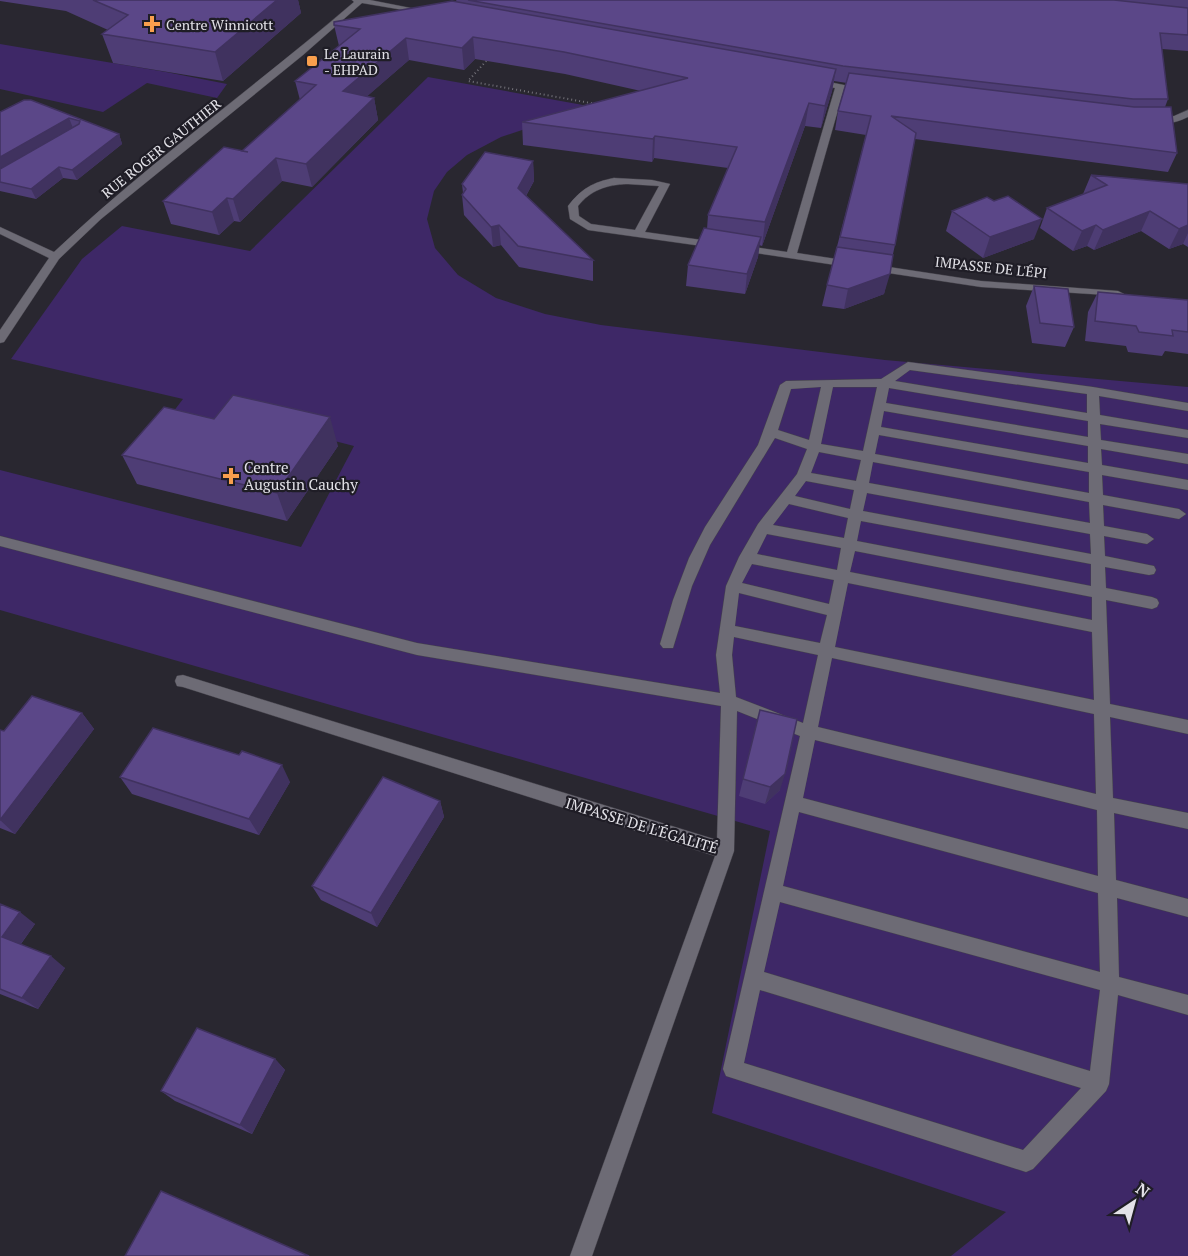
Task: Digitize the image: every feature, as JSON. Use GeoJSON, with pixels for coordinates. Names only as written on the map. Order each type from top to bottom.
{"type":"FeatureCollection","features":[{"type":"Feature","properties":{"kind":"street"},"geometry":{"type":"LineString","coordinates":[[356,0],[440,14]]}},
{"type":"Feature","properties":{"kind":"street","name":"RUE ROGER GAUTHIER"},"geometry":{"type":"LineString","coordinates":[[0,339],[55,257],[97,217],[300,53],[361,0]]}},
{"type":"Feature","properties":{"kind":"street"},"geometry":{"type":"LineString","coordinates":[[806,81],[874,92]]}},
{"type":"Feature","properties":{"kind":"street"},"geometry":{"type":"LineString","coordinates":[[791,255],[840,87]]}},
{"type":"Feature","properties":{"kind":"street"},"geometry":{"type":"LineString","coordinates":[[1148,122],[1176,119],[1188,113]]}},
{"type":"Feature","properties":{"kind":"street","name":"IMPASSE DE L'ÉPI"},"geometry":{"type":"LineString","coordinates":[[638,235],[665,184],[624,180],[606,181],[586,190],[573,206],[574,217],[588,227],[638,235],[791,255],[981,284],[1131,296]]}},
{"type":"Feature","properties":{"kind":"street"},"geometry":{"type":"LineString","coordinates":[[0,230],[55,257]]}},
{"type":"Feature","properties":{"kind":"street"},"geometry":{"type":"LineString","coordinates":[[1093,391],[1110,983],[1100,1084],[1026,1162],[733,1070],[884,383],[908,366],[1093,391],[1188,407]]}},
{"type":"Feature","properties":{"kind":"street"},"geometry":{"type":"LineString","coordinates":[[725,851],[729,701],[724,655],[733,586],[763,528],[803,476],[814,447],[828,383]]}},
{"type":"Feature","properties":{"kind":"street"},"geometry":{"type":"LineString","coordinates":[[669,644],[675,612],[692,569],[710,531],[759,459],[771,432],[786,385],[884,383],[1188,434]]}},
{"type":"Feature","properties":{"kind":"street"},"geometry":{"type":"LineString","coordinates":[[880,406],[1188,459]]}},
{"type":"Feature","properties":{"kind":"street"},"geometry":{"type":"LineString","coordinates":[[874,430],[1188,485]]}},
{"type":"Feature","properties":{"kind":"street"},"geometry":{"type":"LineString","coordinates":[[771,432],[814,447],[1179,514]]}},
{"type":"Feature","properties":{"kind":"street"},"geometry":{"type":"LineString","coordinates":[[803,476],[1147,539]]}},
{"type":"Feature","properties":{"kind":"street"},"geometry":{"type":"LineString","coordinates":[[784,498],[1149,570]]}},
{"type":"Feature","properties":{"kind":"street"},"geometry":{"type":"LineString","coordinates":[[763,528],[1152,603]]}},
{"type":"Feature","properties":{"kind":"street"},"geometry":{"type":"LineString","coordinates":[[0,541],[397,644],[729,701],[809,732],[1105,804],[1188,821]]}},
{"type":"Feature","properties":{"kind":"street"},"geometry":{"type":"LineString","coordinates":[[746,558],[1100,628]]}},
{"type":"Feature","properties":{"kind":"street"},"geometry":{"type":"LineString","coordinates":[[733,586],[835,611]]}},
{"type":"Feature","properties":{"kind":"street"},"geometry":{"type":"LineString","coordinates":[[727,630],[1188,727]]}},
{"type":"Feature","properties":{"kind":"street","name":"IMPASSE DE L'ÉGALITÉ"},"geometry":{"type":"LineString","coordinates":[[183,681],[725,851],[581,1256]]}},
{"type":"Feature","properties":{"kind":"street"},"geometry":{"type":"LineString","coordinates":[[792,803],[1188,908]]}},
{"type":"Feature","properties":{"kind":"street"},"geometry":{"type":"LineString","coordinates":[[773,892],[1188,1005]]}},
{"type":"Feature","properties":{"kind":"street"},"geometry":{"type":"LineString","coordinates":[[753,978],[1100,1084]]}},
{"type":"Feature","properties":{"kind":"path"},"geometry":{"type":"LineString","coordinates":[[492,55],[468,81],[603,106]]}},
{"type":"Feature","properties":{"kind":"shaded area"},"geometry":{"type":"Polygon","coordinates":[[[0,44],[227,84],[217,98],[147,83],[103,112],[0,89],[0,44]]]}},
{"type":"Feature","properties":{"kind":"shaded area"},"geometry":{"type":"Polygon","coordinates":[[[428,77],[633,114],[531,127],[501,137],[467,155],[447,172],[434,191],[427,219],[435,248],[458,275],[496,298],[545,314],[601,325],[885,360],[1188,387],[1188,1256],[951,1256],[1006,1212],[712,1113],[770,831],[0,610],[0,470],[301,547],[354,446],[234,415],[223,429],[170,416],[183,399],[11,359],[82,259],[122,226],[250,251],[428,77]]]}},
{"type":"Feature","properties":{"kind":"building"},"geometry":{"type":"Polygon","coordinates":[[[93,0],[277,0],[215,52],[102,34],[128,15],[93,0]]]}},
{"type":"Feature","properties":{"kind":"building"},"geometry":{"type":"Polygon","coordinates":[[[468,0],[1114,0],[1188,8],[1188,35],[1160,33],[1168,99],[1133,99],[843,66],[468,0]]]}},
{"type":"Feature","properties":{"kind":"building"},"geometry":{"type":"Polygon","coordinates":[[[452,1],[836,69],[825,106],[809,103],[765,222],[708,215],[737,147],[522,122],[688,78],[564,52],[473,37],[462,48],[406,38],[343,91],[374,98],[306,164],[276,158],[233,199],[227,198],[212,212],[163,201],[224,147],[242,151],[316,85],[295,81],[360,29],[334,25],[334,22],[452,1]]]}},
{"type":"Feature","properties":{"kind":"building"},"geometry":{"type":"Polygon","coordinates":[[[849,73],[1134,107],[1171,107],[1177,153],[891,116],[916,133],[895,245],[840,237],[871,116],[838,111],[849,73]]]}},
{"type":"Feature","properties":{"kind":"building"},"geometry":{"type":"Polygon","coordinates":[[[24,100],[31,100],[119,134],[72,170],[59,167],[31,189],[0,182],[0,169],[79,124],[80,121],[69,118],[0,157],[0,112],[24,100]]]}},
{"type":"Feature","properties":{"kind":"building"},"geometry":{"type":"Polygon","coordinates":[[[485,152],[533,161],[518,188],[593,260],[518,246],[499,225],[491,227],[462,195],[466,189],[462,184],[485,152]]]}},
{"type":"Feature","properties":{"kind":"building"},"geometry":{"type":"Polygon","coordinates":[[[1091,175],[1188,184],[1188,225],[1179,229],[1150,211],[1103,230],[1096,225],[1082,231],[1047,208],[1107,185],[1091,175]]]}},
{"type":"Feature","properties":{"kind":"building"},"geometry":{"type":"Polygon","coordinates":[[[1008,196],[1042,219],[990,237],[952,211],[987,197],[994,201],[1008,196]]]}},
{"type":"Feature","properties":{"kind":"building"},"geometry":{"type":"Polygon","coordinates":[[[704,228],[761,237],[747,274],[688,265],[704,228]]]}},
{"type":"Feature","properties":{"kind":"building"},"geometry":{"type":"Polygon","coordinates":[[[837,247],[893,255],[890,274],[848,289],[827,285],[837,247]]]}},
{"type":"Feature","properties":{"kind":"building"},"geometry":{"type":"Polygon","coordinates":[[[1034,286],[1068,289],[1074,327],[1040,323],[1034,286]]]}},
{"type":"Feature","properties":{"kind":"building"},"geometry":{"type":"Polygon","coordinates":[[[1098,292],[1188,300],[1188,332],[1172,330],[1173,336],[1139,332],[1136,326],[1095,321],[1098,292]]]}},
{"type":"Feature","properties":{"kind":"building"},"geometry":{"type":"Polygon","coordinates":[[[233,395],[330,417],[277,493],[122,455],[164,407],[214,419],[233,395]]]}},
{"type":"Feature","properties":{"kind":"building"},"geometry":{"type":"Polygon","coordinates":[[[32,696],[82,713],[0,820],[0,730],[4,731],[32,696]]]}},
{"type":"Feature","properties":{"kind":"building"},"geometry":{"type":"Polygon","coordinates":[[[760,710],[797,719],[785,774],[770,787],[743,779],[760,710]]]}},
{"type":"Feature","properties":{"kind":"building"},"geometry":{"type":"Polygon","coordinates":[[[153,728],[239,755],[242,751],[282,765],[249,819],[120,777],[153,728]]]}},
{"type":"Feature","properties":{"kind":"building"},"geometry":{"type":"Polygon","coordinates":[[[383,777],[440,801],[371,913],[312,886],[383,777]]]}},
{"type":"Feature","properties":{"kind":"building"},"geometry":{"type":"Polygon","coordinates":[[[0,904],[20,912],[2,937],[51,956],[22,998],[0,989],[0,904]]]}},
{"type":"Feature","properties":{"kind":"building"},"geometry":{"type":"Polygon","coordinates":[[[197,1028],[275,1059],[240,1125],[161,1091],[197,1028]]]}},
{"type":"Feature","properties":{"kind":"building"},"geometry":{"type":"Polygon","coordinates":[[[161,1191],[309,1256],[125,1256],[161,1191]]]}},
{"type":"Feature","properties":{"kind":"place","name":"Centre Winnicott"},"geometry":{"type":"Point","coordinates":[152,24]}},
{"type":"Feature","properties":{"kind":"place","name":"Le Laurain - EHPAD"},"geometry":{"type":"Point","coordinates":[312,61]}},
{"type":"Feature","properties":{"kind":"place","name":"Centre Augustin Cauchy"},"geometry":{"type":"Point","coordinates":[231,476]}}]}
